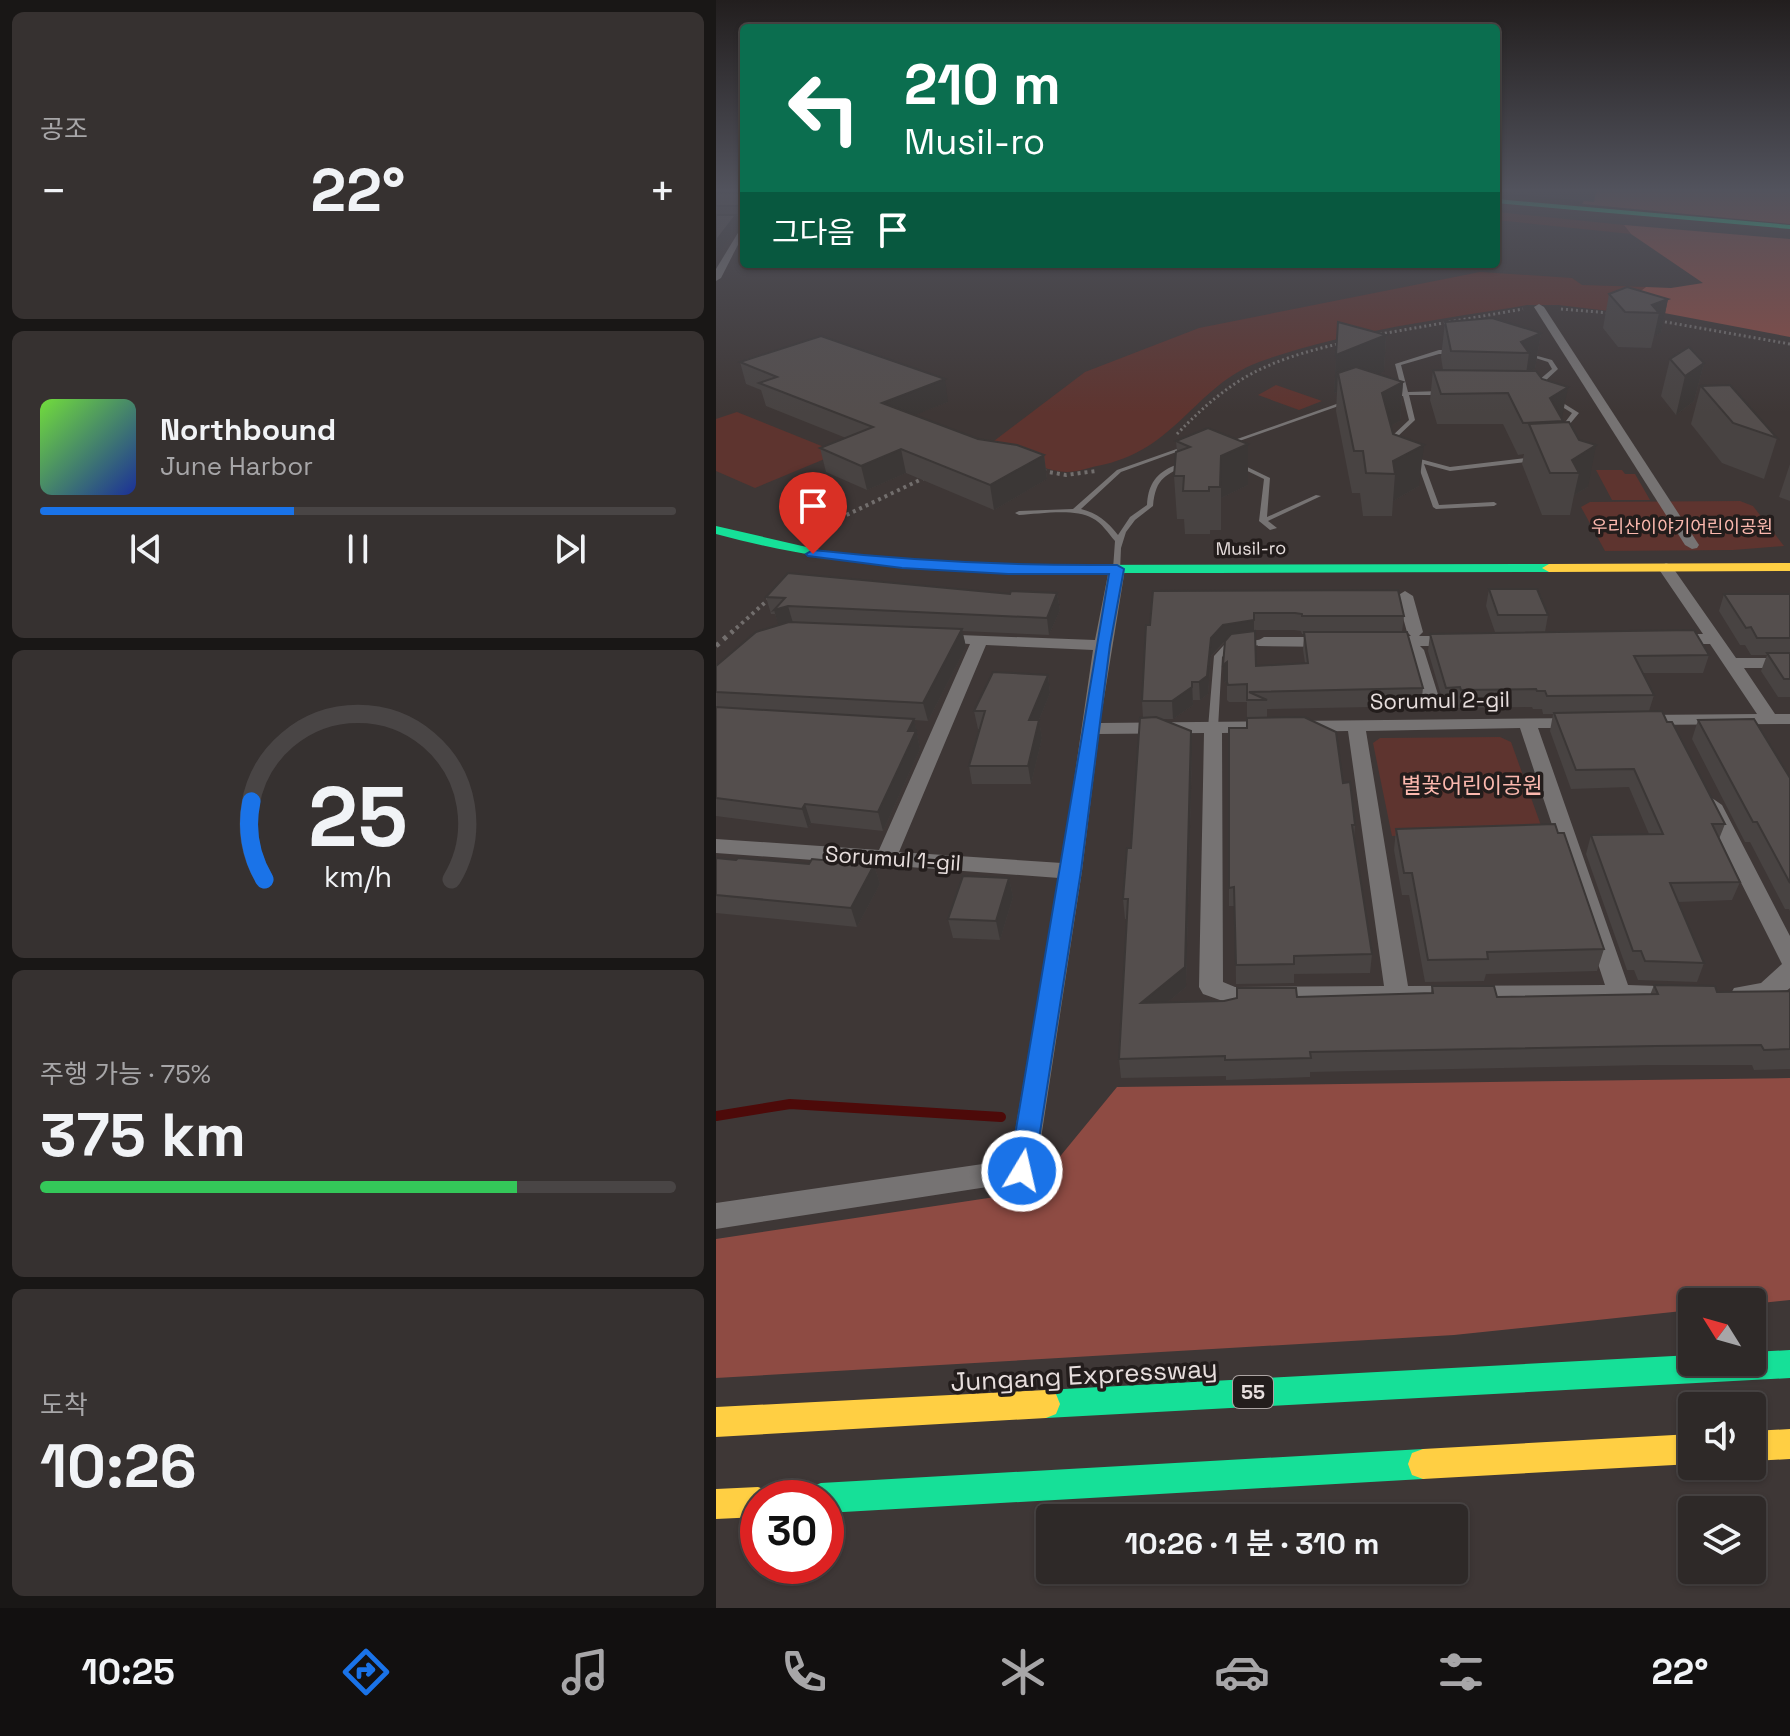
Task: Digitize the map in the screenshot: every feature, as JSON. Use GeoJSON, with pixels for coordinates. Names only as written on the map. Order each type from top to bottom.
{"type":"FeatureCollection","features":[{"type":"Feature","properties":{"kind":"main road","name":"Musil-ro"},"geometry":{"type":"LineString","coordinates":[[716,530],[796,552],[902,564],[1008,570],[1790,567]]}},
{"type":"Feature","properties":{"kind":"main road","name":"Jungang Expressway"},"geometry":{"type":"LineString","coordinates":[[716,1422],[1790,1364]]}},
{"type":"Feature","properties":{"kind":"main road"},"geometry":{"type":"LineString","coordinates":[[1766,1445],[1790,1444]]}},
{"type":"Feature","properties":{"kind":"main road"},"geometry":{"type":"LineString","coordinates":[[844,1497],[1678,1450]]}},
{"type":"Feature","properties":{"kind":"main road"},"geometry":{"type":"LineString","coordinates":[[716,1504],[740,1503]]}},
{"type":"Feature","properties":{"kind":"street"},"geometry":{"type":"LineString","coordinates":[[1539,307],[1692,545]]}},
{"type":"Feature","properties":{"kind":"street"},"geometry":{"type":"LineString","coordinates":[[1666,568],[1770,719]]}},
{"type":"Feature","properties":{"kind":"street"},"geometry":{"type":"LineString","coordinates":[[716,1216],[1022,1171],[1071,871],[1102,645],[1117,569]]}},
{"type":"Feature","properties":{"kind":"street"},"geometry":{"type":"LineString","coordinates":[[1405,596],[1432,704]]}},
{"type":"Feature","properties":{"kind":"street"},"geometry":{"type":"LineString","coordinates":[[918,637],[1102,645]]}},
{"type":"Feature","properties":{"kind":"street"},"geometry":{"type":"LineString","coordinates":[[1652,640],[1714,639]]}},
{"type":"Feature","properties":{"kind":"street"},"geometry":{"type":"LineString","coordinates":[[886,858],[933,730],[980,640]]}},
{"type":"Feature","properties":{"kind":"street"},"geometry":{"type":"LineString","coordinates":[[1264,642],[1466,641]]}},
{"type":"Feature","properties":{"kind":"street"},"geometry":{"type":"LineString","coordinates":[[1731,663],[1790,663]]}},
{"type":"Feature","properties":{"kind":"street"},"geometry":{"type":"LineString","coordinates":[[1622,722],[1673,728],[1790,719]]}},
{"type":"Feature","properties":{"kind":"street"},"geometry":{"type":"LineString","coordinates":[[1527,722],[1619,992]]}},
{"type":"Feature","properties":{"kind":"street","name":"Sorumul 2-gil"},"geometry":{"type":"LineString","coordinates":[[1091,729],[1590,722]]}},
{"type":"Feature","properties":{"kind":"street"},"geometry":{"type":"LineString","coordinates":[[1356,725],[1397,993]]}},
{"type":"Feature","properties":{"kind":"street"},"geometry":{"type":"LineString","coordinates":[[1213,728],[1211,987],[1234,996],[1619,992],[1758,995],[1783,983],[1790,971]]}},
{"type":"Feature","properties":{"kind":"street"},"geometry":{"type":"LineString","coordinates":[[1705,791],[1790,958]]}},
{"type":"Feature","properties":{"kind":"street","name":"Sorumul 1-gil"},"geometry":{"type":"LineString","coordinates":[[716,846],[1071,871]]}},
{"type":"Feature","properties":{"kind":"lane"},"geometry":{"type":"LineString","coordinates":[[1461,351],[1439,352],[1398,364],[1412,420],[1397,432],[1394,444],[1399,451],[1420,463],[1464,469],[1520,459],[1549,458]]}},
{"type":"Feature","properties":{"kind":"lane"},"geometry":{"type":"LineString","coordinates":[[1515,351],[1546,360],[1554,367],[1541,381],[1536,396],[1557,400],[1576,413],[1566,425],[1569,443]]}},
{"type":"Feature","properties":{"kind":"lane"},"geometry":{"type":"LineString","coordinates":[[1380,395],[1452,393]]}},
{"type":"Feature","properties":{"kind":"lane"},"geometry":{"type":"LineString","coordinates":[[1220,446],[1358,398]]}},
{"type":"Feature","properties":{"kind":"lane"},"geometry":{"type":"LineString","coordinates":[[1075,511],[1119,471],[1182,447],[1194,446]]}},
{"type":"Feature","properties":{"kind":"lane"},"geometry":{"type":"LineString","coordinates":[[1117,569],[1117,539],[1128,519],[1150,506],[1150,487],[1158,476],[1196,457]]}},
{"type":"Feature","properties":{"kind":"lane"},"geometry":{"type":"LineString","coordinates":[[1221,457],[1267,478],[1263,521]]}},
{"type":"Feature","properties":{"kind":"lane"},"geometry":{"type":"LineString","coordinates":[[1420,463],[1436,507],[1494,504]]}},
{"type":"Feature","properties":{"kind":"lane"},"geometry":{"type":"LineString","coordinates":[[1263,521],[1318,496]]}},
{"type":"Feature","properties":{"kind":"lane"},"geometry":{"type":"LineString","coordinates":[[1019,513],[1087,511],[1109,527],[1117,539]]}},
{"type":"Feature","properties":{"kind":"lane"},"geometry":{"type":"LineString","coordinates":[[1263,521],[1273,528]]}},
{"type":"Feature","properties":{"kind":"lane"},"geometry":{"type":"LineString","coordinates":[[1213,728],[1218,656],[1227,647],[1264,642]]}},
{"type":"Feature","properties":{"kind":"path"},"geometry":{"type":"LineString","coordinates":[[1372,336],[1539,307],[1610,313]]}},
{"type":"Feature","properties":{"kind":"path"},"geometry":{"type":"LineString","coordinates":[[1652,320],[1790,344]]}},
{"type":"Feature","properties":{"kind":"path"},"geometry":{"type":"LineString","coordinates":[[1172,438],[1218,392],[1239,377],[1277,359],[1347,342]]}},
{"type":"Feature","properties":{"kind":"path"},"geometry":{"type":"LineString","coordinates":[[1034,467],[1055,475],[1097,471]]}},
{"type":"Feature","properties":{"kind":"path"},"geometry":{"type":"LineString","coordinates":[[815,530],[937,472]]}},
{"type":"Feature","properties":{"kind":"path"},"geometry":{"type":"LineString","coordinates":[[716,646],[775,593]]}},
{"type":"Feature","properties":{"kind":"green space"},"geometry":{"type":"Polygon","coordinates":[[[1480,272],[1572,278],[1582,285],[1646,287],[1618,312],[1527,305],[1392,328],[1291,351],[1236,373],[1147,447],[1124,458],[1082,470],[1057,471],[986,447],[1085,372],[1199,328],[1480,272]]]}},
{"type":"Feature","properties":{"kind":"green space"},"geometry":{"type":"Polygon","coordinates":[[[1276,385],[1322,401],[1299,410],[1258,395],[1276,385]]]}},
{"type":"Feature","properties":{"kind":"green space"},"geometry":{"type":"Polygon","coordinates":[[[737,412],[839,453],[755,488],[716,471],[716,419],[737,412]]]}},
{"type":"Feature","properties":{"kind":"green space"},"geometry":{"type":"Polygon","coordinates":[[[1596,470],[1622,470],[1625,474],[1635,474],[1650,500],[1612,500],[1596,470]]]}},
{"type":"Feature","properties":{"kind":"green space","name":"우리산이야기어린이공원"},"geometry":{"type":"Polygon","coordinates":[[[1740,501],[1753,506],[1784,546],[1733,550],[1605,551],[1581,507],[1590,502],[1740,501]]]}},
{"type":"Feature","properties":{"kind":"green space","name":"별꽃어린이공원"},"geometry":{"type":"Polygon","coordinates":[[[1500,737],[1511,742],[1543,831],[1392,836],[1373,743],[1380,738],[1500,737]]]}},
{"type":"Feature","properties":{"kind":"shaded area"},"geometry":{"type":"Polygon","coordinates":[[[1674,263],[1790,263],[1790,337],[1622,305],[1646,287],[1671,288],[1703,283],[1674,263]]]}},
{"type":"Feature","properties":{"kind":"shaded area"},"geometry":{"type":"Polygon","coordinates":[[[1790,1078],[1790,1300],[1766,1303],[1766,1288],[1678,1288],[1678,1311],[1454,1335],[716,1378],[716,1239],[1015,1194],[1053,1165],[1117,1087],[1790,1078]]]}},
{"type":"Feature","properties":{"kind":"building"},"geometry":{"type":"Polygon","coordinates":[[[1627,287],[1668,299],[1652,305],[1659,313],[1625,312],[1609,294],[1627,287]]]}},
{"type":"Feature","properties":{"kind":"building"},"geometry":{"type":"Polygon","coordinates":[[[1492,318],[1541,333],[1521,342],[1529,353],[1451,351],[1445,322],[1492,318]]]}},
{"type":"Feature","properties":{"kind":"building"},"geometry":{"type":"Polygon","coordinates":[[[1338,322],[1386,335],[1336,355],[1338,322]]]}},
{"type":"Feature","properties":{"kind":"building"},"geometry":{"type":"Polygon","coordinates":[[[821,336],[945,379],[882,403],[978,439],[1017,445],[1044,455],[990,485],[901,449],[861,466],[820,448],[873,427],[759,383],[777,377],[740,362],[821,336]]]}},
{"type":"Feature","properties":{"kind":"building"},"geometry":{"type":"Polygon","coordinates":[[[1689,347],[1704,363],[1685,376],[1670,359],[1689,347]]]}},
{"type":"Feature","properties":{"kind":"building"},"geometry":{"type":"Polygon","coordinates":[[[1356,367],[1403,382],[1382,393],[1393,434],[1424,445],[1393,461],[1395,474],[1366,473],[1363,451],[1354,451],[1338,373],[1356,367]]]}},
{"type":"Feature","properties":{"kind":"building"},"geometry":{"type":"Polygon","coordinates":[[[1433,370],[1536,371],[1542,379],[1568,387],[1550,398],[1563,421],[1523,423],[1508,393],[1441,394],[1433,370]]]}},
{"type":"Feature","properties":{"kind":"building"},"geometry":{"type":"Polygon","coordinates":[[[1730,385],[1777,438],[1733,423],[1701,386],[1730,385]]]}},
{"type":"Feature","properties":{"kind":"building"},"geometry":{"type":"Polygon","coordinates":[[[1569,422],[1579,440],[1596,445],[1572,460],[1579,473],[1550,473],[1529,424],[1569,422]]]}},
{"type":"Feature","properties":{"kind":"building"},"geometry":{"type":"Polygon","coordinates":[[[1208,428],[1248,444],[1221,456],[1220,487],[1209,487],[1209,491],[1183,491],[1184,476],[1174,476],[1176,452],[1190,447],[1176,441],[1208,428]]]}},
{"type":"Feature","properties":{"kind":"building"},"geometry":{"type":"Polygon","coordinates":[[[788,573],[1010,594],[1011,591],[1057,593],[1047,618],[788,606],[774,610],[785,598],[766,597],[788,573]]]}},
{"type":"Feature","properties":{"kind":"building"},"geometry":{"type":"Polygon","coordinates":[[[1489,589],[1537,589],[1548,615],[1498,615],[1489,589]]]}},
{"type":"Feature","properties":{"kind":"building"},"geometry":{"type":"Polygon","coordinates":[[[1398,590],[1404,616],[1254,613],[1254,620],[1223,625],[1211,638],[1207,676],[1199,682],[1192,682],[1192,687],[1172,701],[1142,701],[1146,625],[1150,625],[1153,591],[1398,590]]]}},
{"type":"Feature","properties":{"kind":"building"},"geometry":{"type":"Polygon","coordinates":[[[1724,594],[1790,594],[1790,638],[1757,638],[1751,627],[1746,628],[1724,594]]]}},
{"type":"Feature","properties":{"kind":"building"},"geometry":{"type":"Polygon","coordinates":[[[789,622],[962,629],[923,703],[716,692],[716,666],[756,632],[789,622]]]}},
{"type":"Feature","properties":{"kind":"building"},"geometry":{"type":"Polygon","coordinates":[[[1694,630],[1709,655],[1634,656],[1654,695],[1547,696],[1545,691],[1536,689],[1446,688],[1430,634],[1694,630]]]}},
{"type":"Feature","properties":{"kind":"building"},"geometry":{"type":"Polygon","coordinates":[[[1255,631],[1256,666],[1308,663],[1304,632],[1407,632],[1423,688],[1249,692],[1267,700],[1247,700],[1247,684],[1228,685],[1227,662],[1223,665],[1225,641],[1231,634],[1255,631]]]}},
{"type":"Feature","properties":{"kind":"building"},"geometry":{"type":"Polygon","coordinates":[[[1767,653],[1790,653],[1790,679],[1784,679],[1767,653]]]}},
{"type":"Feature","properties":{"kind":"building"},"geometry":{"type":"Polygon","coordinates":[[[993,672],[1048,675],[1029,720],[1039,720],[1028,766],[969,766],[985,711],[974,711],[993,672]]]}},
{"type":"Feature","properties":{"kind":"building"},"geometry":{"type":"Polygon","coordinates":[[[716,707],[914,719],[908,731],[916,731],[878,812],[805,804],[802,809],[716,798],[716,707]]]}},
{"type":"Feature","properties":{"kind":"building"},"geometry":{"type":"Polygon","coordinates":[[[1662,711],[1667,722],[1672,722],[1725,824],[1712,824],[1740,882],[1670,883],[1704,963],[1645,961],[1641,951],[1633,951],[1591,835],[1663,834],[1634,769],[1576,770],[1554,713],[1662,711]]]}},
{"type":"Feature","properties":{"kind":"building"},"geometry":{"type":"Polygon","coordinates":[[[1156,717],[1191,731],[1185,967],[1141,1003],[1224,1001],[1237,998],[1237,988],[1296,988],[1297,997],[1433,993],[1432,986],[1494,986],[1497,997],[1658,994],[1654,985],[1715,986],[1717,992],[1790,991],[1790,1049],[1764,1050],[1761,1045],[1656,1046],[1310,1052],[1311,1058],[1225,1060],[1225,1056],[1119,1059],[1128,899],[1123,899],[1127,848],[1131,848],[1140,718],[1156,717]]]}},
{"type":"Feature","properties":{"kind":"building"},"geometry":{"type":"Polygon","coordinates":[[[1304,717],[1336,732],[1343,783],[1350,782],[1355,825],[1352,825],[1372,954],[1294,956],[1294,964],[1236,965],[1234,887],[1229,888],[1229,728],[1247,728],[1247,718],[1304,717]]]}},
{"type":"Feature","properties":{"kind":"building"},"geometry":{"type":"Polygon","coordinates":[[[1754,719],[1790,778],[1790,883],[1698,720],[1754,719]]]}},
{"type":"Feature","properties":{"kind":"building"},"geometry":{"type":"Polygon","coordinates":[[[1555,824],[1558,833],[1564,833],[1604,949],[1487,952],[1488,959],[1428,960],[1412,873],[1404,873],[1396,829],[1555,824]]]}},
{"type":"Feature","properties":{"kind":"building"},"geometry":{"type":"Polygon","coordinates":[[[716,858],[809,864],[812,859],[874,865],[851,908],[716,895],[716,858]]]}},
{"type":"Feature","properties":{"kind":"building"},"geometry":{"type":"Polygon","coordinates":[[[963,876],[1009,878],[996,921],[948,919],[963,876]]]}},
{"type":"Feature","properties":{"kind":"waterway"},"geometry":{"type":"LineString","coordinates":[[716,1116],[790,1104],[1001,1117]]}},
{"type":"Feature","properties":{"kind":"traffic: fast"},"geometry":{"type":"LineString","coordinates":[[716,530],[824,555],[989,569],[1549,568]]}},
{"type":"Feature","properties":{"kind":"traffic: fast"},"geometry":{"type":"LineString","coordinates":[[1046,1404],[1790,1364]]}},
{"type":"Feature","properties":{"kind":"traffic: fast"},"geometry":{"type":"LineString","coordinates":[[844,1497],[1423,1464]]}},
{"type":"Feature","properties":{"kind":"traffic: slow"},"geometry":{"type":"LineString","coordinates":[[1549,568],[1790,567]]}},
{"type":"Feature","properties":{"kind":"traffic: slow"},"geometry":{"type":"LineString","coordinates":[[716,1422],[1046,1404]]}},
{"type":"Feature","properties":{"kind":"traffic: slow"},"geometry":{"type":"LineString","coordinates":[[1766,1445],[1790,1444]]}},
{"type":"Feature","properties":{"kind":"traffic: slow"},"geometry":{"type":"LineString","coordinates":[[1423,1464],[1678,1450]]}},
{"type":"Feature","properties":{"kind":"traffic: slow"},"geometry":{"type":"LineString","coordinates":[[716,1504],[740,1503]]}},
{"type":"Feature","properties":{"kind":"route"},"geometry":{"type":"LineString","coordinates":[[813,554],[902,564],[1008,570],[1117,569],[1102,645],[1071,871],[1022,1171]]}}]}
